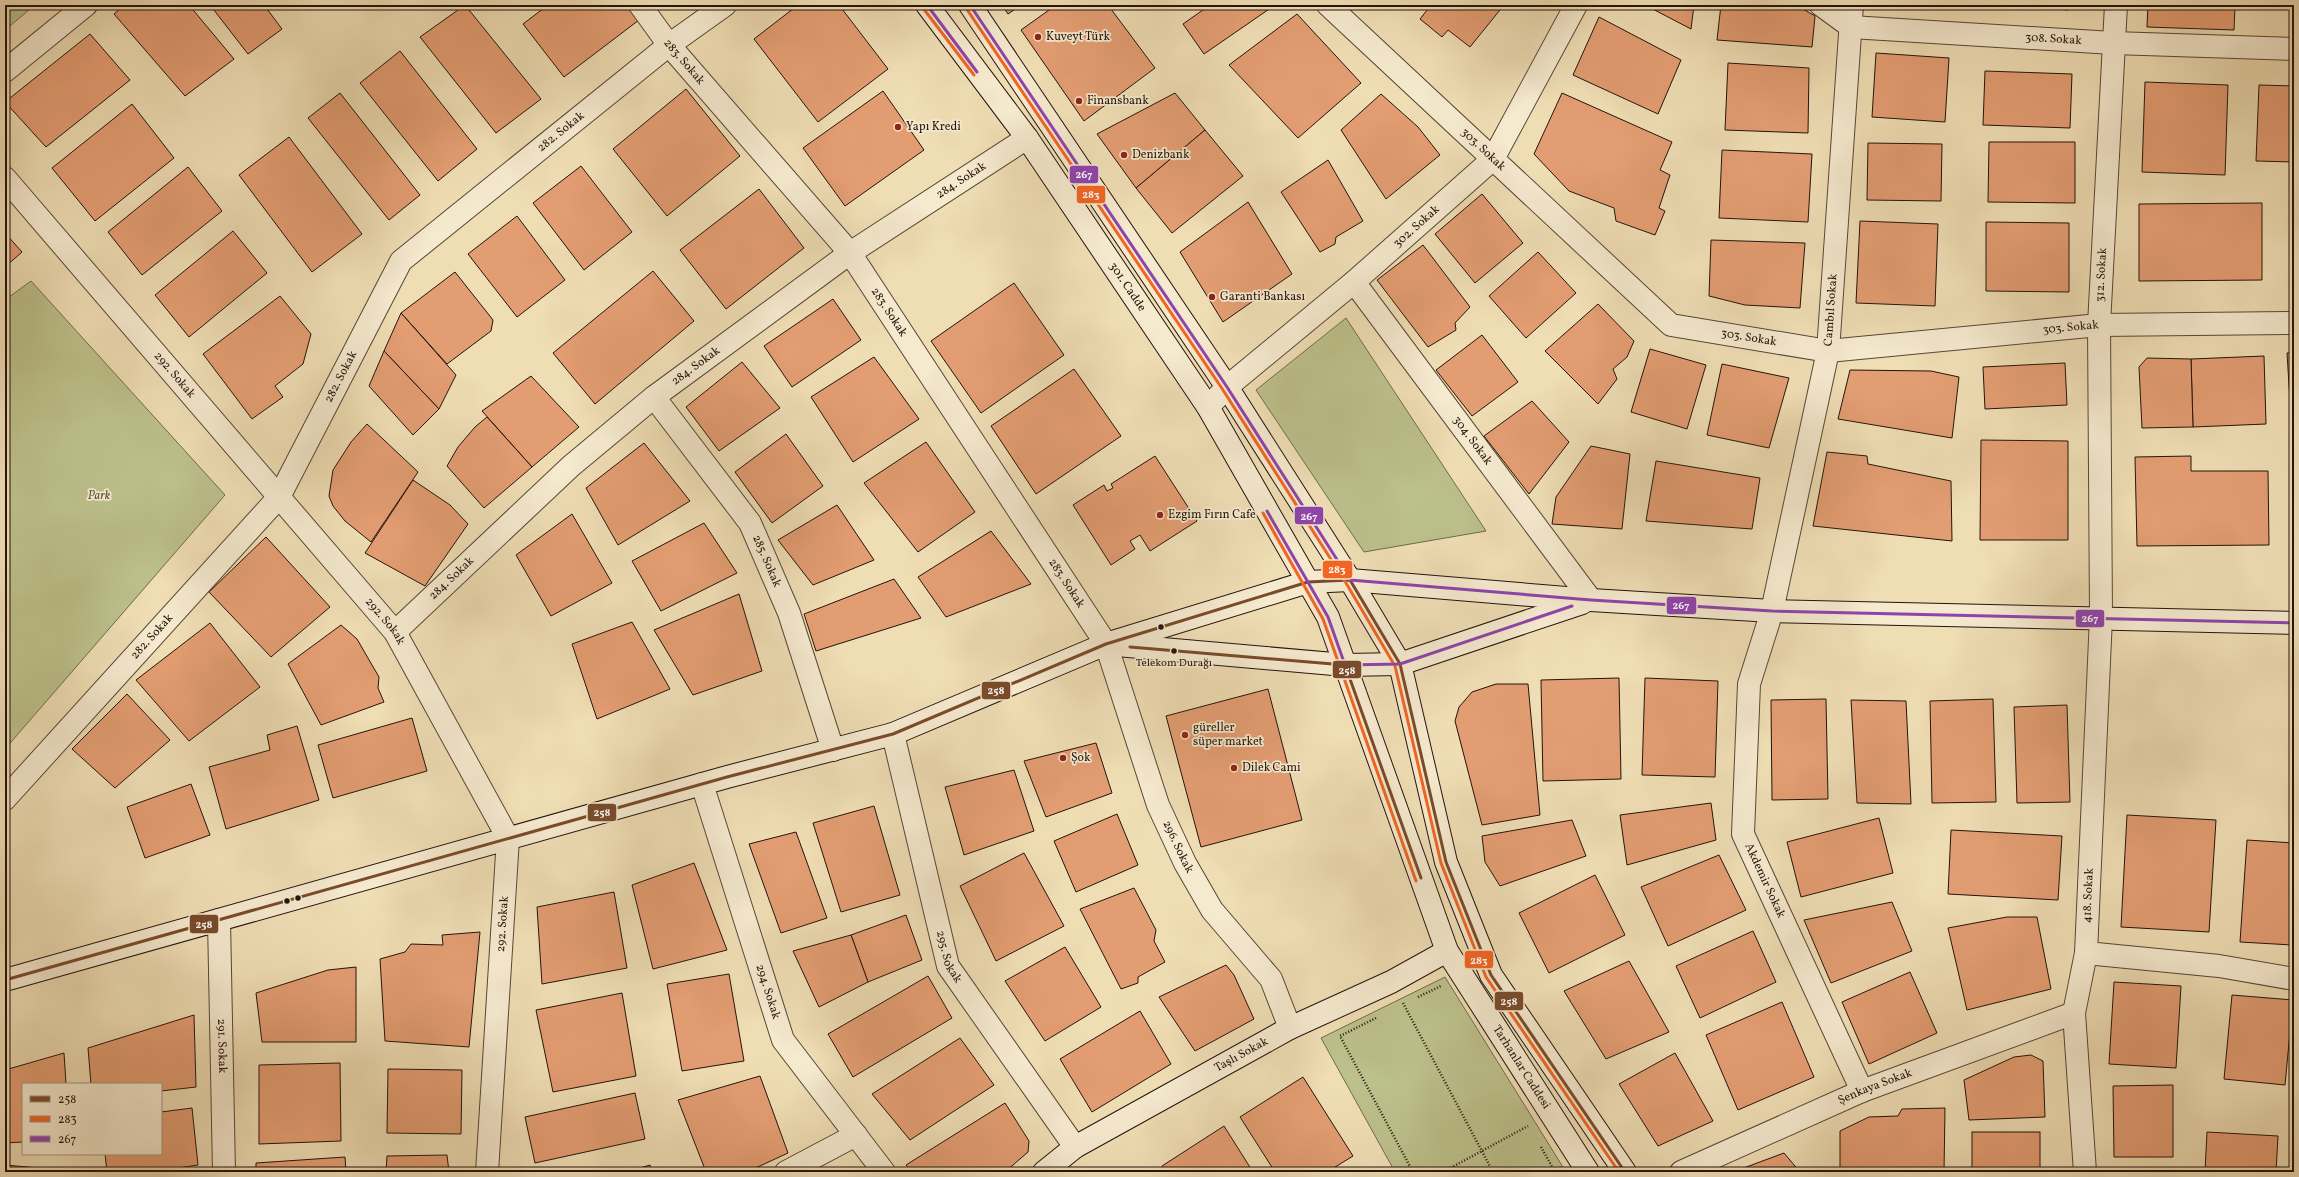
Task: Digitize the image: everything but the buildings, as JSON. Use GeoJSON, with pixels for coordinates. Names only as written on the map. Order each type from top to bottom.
{"type":"FeatureCollection","features":[{"type":"Feature","properties":{"kind":"street"},"geometry":{"type":"LineString","coordinates":[[5,70],[86,5]]}},
{"type":"Feature","properties":{"kind":"street","name":"283. Sokak"},"geometry":{"type":"LineString","coordinates":[[640,5],[669,45],[850,253],[1106,644]]}},
{"type":"Feature","properties":{"kind":"street","name":"282. Sokak"},"geometry":{"type":"LineString","coordinates":[[5,799],[279,497],[401,261],[669,45],[725,5]]}},
{"type":"Feature","properties":{"kind":"street","name":"301. Cadde"},"geometry":{"type":"LineString","coordinates":[[927,5],[1027,138],[1208,407],[1308,582]]}},
{"type":"Feature","properties":{"kind":"street"},"geometry":{"type":"LineString","coordinates":[[970,5],[1227,387],[1350,580]]}},
{"type":"Feature","properties":{"kind":"street","name":"303. Sokak"},"geometry":{"type":"LineString","coordinates":[[1328,5],[1671,325],[1828,351],[2099,325],[2294,323]]}},
{"type":"Feature","properties":{"kind":"street","name":"302. Sokak"},"geometry":{"type":"LineString","coordinates":[[1208,407],[1227,387],[1354,282],[1493,158],[1576,5]]}},
{"type":"Feature","properties":{"kind":"street"},"geometry":{"type":"LineString","coordinates":[[1821,5],[1851,27]]}},
{"type":"Feature","properties":{"kind":"street","name":"Cambıl Sokak"},"geometry":{"type":"LineString","coordinates":[[1772,611],[1828,351],[1852,5]]}},
{"type":"Feature","properties":{"kind":"street","name":"312. Sokak"},"geometry":{"type":"LineString","coordinates":[[2101,617],[2099,325],[2116,5]]}},
{"type":"Feature","properties":{"kind":"street","name":"308. Sokak"},"geometry":{"type":"LineString","coordinates":[[1851,27],[2113,43],[2294,50]]}},
{"type":"Feature","properties":{"kind":"street","name":"284. Sokak"},"geometry":{"type":"LineString","coordinates":[[395,632],[571,466],[654,396],[850,253],[1027,138]]}},
{"type":"Feature","properties":{"kind":"street","name":"292. Sokak"},"geometry":{"type":"LineString","coordinates":[[5,178],[395,632],[508,838],[488,1172]]}},
{"type":"Feature","properties":{"kind":"street","name":"304. Sokak"},"geometry":{"type":"LineString","coordinates":[[1354,282],[1591,600]]}},
{"type":"Feature","properties":{"kind":"street","name":"285. Sokak"},"geometry":{"type":"LineString","coordinates":[[654,396],[750,523],[789,613],[833,750]]}},
{"type":"Feature","properties":{"kind":"street"},"geometry":{"type":"LineString","coordinates":[[5,980],[702,784],[893,734],[1106,644],[1308,582],[1350,580],[1591,600],[1772,611],[2101,617],[2294,623]]}},
{"type":"Feature","properties":{"kind":"street","name":"Tarhanlar Caddesi"},"geometry":{"type":"LineString","coordinates":[[1350,580],[1400,664],[1446,862],[1491,975],[1625,1172]]}},
{"type":"Feature","properties":{"kind":"street","name":"Tarhanlar Caddesi"},"geometry":{"type":"LineString","coordinates":[[1308,582],[1328,617],[1448,951],[1588,1172]]}},
{"type":"Feature","properties":{"kind":"street"},"geometry":{"type":"LineString","coordinates":[[1106,644],[1345,665],[1400,664],[1591,600]]}},
{"type":"Feature","properties":{"kind":"street","name":"Akdemir Sokak"},"geometry":{"type":"LineString","coordinates":[[1772,611],[1749,684],[1743,834],[1862,1090]]}},
{"type":"Feature","properties":{"kind":"street","name":"418. Sokak"},"geometry":{"type":"LineString","coordinates":[[2085,1172],[2074,1013],[2086,953],[2101,617]]}},
{"type":"Feature","properties":{"kind":"street","name":"296. Sokak"},"geometry":{"type":"LineString","coordinates":[[1106,644],[1158,805],[1185,863],[1212,910],[1271,979],[1290,1028]]}},
{"type":"Feature","properties":{"kind":"street","name":"295. Sokak"},"geometry":{"type":"LineString","coordinates":[[893,734],[948,966],[1075,1147]]}},
{"type":"Feature","properties":{"kind":"street","name":"294. Sokak"},"geometry":{"type":"LineString","coordinates":[[702,784],[783,1040],[884,1172]]}},
{"type":"Feature","properties":{"kind":"street","name":"291. Sokak"},"geometry":{"type":"LineString","coordinates":[[219,920],[224,1172]]}},
{"type":"Feature","properties":{"kind":"street","name":"Taşlı Sokak"},"geometry":{"type":"LineString","coordinates":[[1044,1172],[1075,1147],[1290,1028],[1392,982],[1448,951]]}},
{"type":"Feature","properties":{"kind":"street"},"geometry":{"type":"LineString","coordinates":[[2086,953],[2219,966],[2294,979]]}},
{"type":"Feature","properties":{"kind":"street","name":"Şenkaya Sokak"},"geometry":{"type":"LineString","coordinates":[[1681,1172],[1862,1090],[2074,1013]]}},
{"type":"Feature","properties":{"kind":"street"},"geometry":{"type":"LineString","coordinates":[[786,1172],[856,1135]]}},
{"type":"Feature","properties":{"kind":"path"},"geometry":{"type":"LineString","coordinates":[[1392,982],[1493,1172]]}},
{"type":"Feature","properties":{"kind":"path"},"geometry":{"type":"LineString","coordinates":[[1417,998],[1442,986],[1446,992]]}},
{"type":"Feature","properties":{"kind":"path"},"geometry":{"type":"LineString","coordinates":[[1397,1008],[1410,1001]]}},
{"type":"Feature","properties":{"kind":"path"},"geometry":{"type":"LineString","coordinates":[[1382,1015],[1340,1036],[1413,1172]]}},
{"type":"Feature","properties":{"kind":"path"},"geometry":{"type":"LineString","coordinates":[[1524,1119],[1532,1132]]}},
{"type":"Feature","properties":{"kind":"path"},"geometry":{"type":"LineString","coordinates":[[1443,1172],[1481,1150],[1528,1126]]}},
{"type":"Feature","properties":{"kind":"path"},"geometry":{"type":"LineString","coordinates":[[1540,1146],[1555,1172]]}},
{"type":"Feature","properties":{"kind":"green space"},"geometry":{"type":"Polygon","coordinates":[[[5,5],[35,5],[5,30],[5,5]]]}},
{"type":"Feature","properties":{"kind":"green space","name":"Park"},"geometry":{"type":"Polygon","coordinates":[[[31,281],[225,495],[5,749],[5,300],[31,281]]]}},
{"type":"Feature","properties":{"kind":"green space"},"geometry":{"type":"Polygon","coordinates":[[[1346,318],[1486,531],[1364,552],[1256,390],[1346,318]]]}},
{"type":"Feature","properties":{"kind":"green space"},"geometry":{"type":"Polygon","coordinates":[[[1445,977],[1566,1172],[1395,1172],[1321,1038],[1445,977]]]}},
{"type":"Feature","properties":{"kind":"transit line","name":"267"},"geometry":{"type":"LineString","coordinates":[[927,5],[977,72]]}},
{"type":"Feature","properties":{"kind":"transit line","name":"267"},"geometry":{"type":"LineString","coordinates":[[970,5],[1227,387],[1350,580],[1591,600],[1772,611],[2294,623]]}},
{"type":"Feature","properties":{"kind":"transit line","name":"283"},"geometry":{"type":"LineString","coordinates":[[923,8],[974,75]]}},
{"type":"Feature","properties":{"kind":"transit line","name":"283"},"geometry":{"type":"LineString","coordinates":[[966,8],[1223,390],[1346,583],[1395,666],[1441,863],[1486,977],[1619,1172]]}},
{"type":"Feature","properties":{"kind":"transit line","name":"267"},"geometry":{"type":"LineString","coordinates":[[1267,511],[1328,617],[1345,665],[1400,664],[1572,606]]}},
{"type":"Feature","properties":{"kind":"transit line","name":"283"},"geometry":{"type":"LineString","coordinates":[[1263,513],[1323,619],[1416,881]]}},
{"type":"Feature","properties":{"kind":"transit line","name":"258"},"geometry":{"type":"LineString","coordinates":[[5,980],[727,777],[893,734],[1106,644],[1308,582],[1350,580],[1400,664],[1446,862],[1491,975],[1625,1172]]}},
{"type":"Feature","properties":{"kind":"transit line","name":"258"},"geometry":{"type":"LineString","coordinates":[[1130,647],[1345,665],[1421,878]]}},
{"type":"Feature","properties":{"kind":"place","name":"Kuveyt Türk"},"geometry":{"type":"Point","coordinates":[1038,37]}},
{"type":"Feature","properties":{"kind":"place","name":"Finansbank"},"geometry":{"type":"Point","coordinates":[1079,101]}},
{"type":"Feature","properties":{"kind":"place","name":"Yapı Kredi"},"geometry":{"type":"Point","coordinates":[898,127]}},
{"type":"Feature","properties":{"kind":"place","name":"Denizbank"},"geometry":{"type":"Point","coordinates":[1124,155]}},
{"type":"Feature","properties":{"kind":"place","name":"Garanti Bankası"},"geometry":{"type":"Point","coordinates":[1212,297]}},
{"type":"Feature","properties":{"kind":"place","name":"Ezgim Fırın Cafe"},"geometry":{"type":"Point","coordinates":[1160,515]}},
{"type":"Feature","properties":{"kind":"place","name":"Telekom Durağı"},"geometry":{"type":"Point","coordinates":[1174,651]}},
{"type":"Feature","properties":{"kind":"place","name":"güreller süper market"},"geometry":{"type":"Point","coordinates":[1185,735]}},
{"type":"Feature","properties":{"kind":"place","name":"Şok"},"geometry":{"type":"Point","coordinates":[1063,758]}},
{"type":"Feature","properties":{"kind":"place","name":"Dilek Cami"},"geometry":{"type":"Point","coordinates":[1234,768]}}]}
